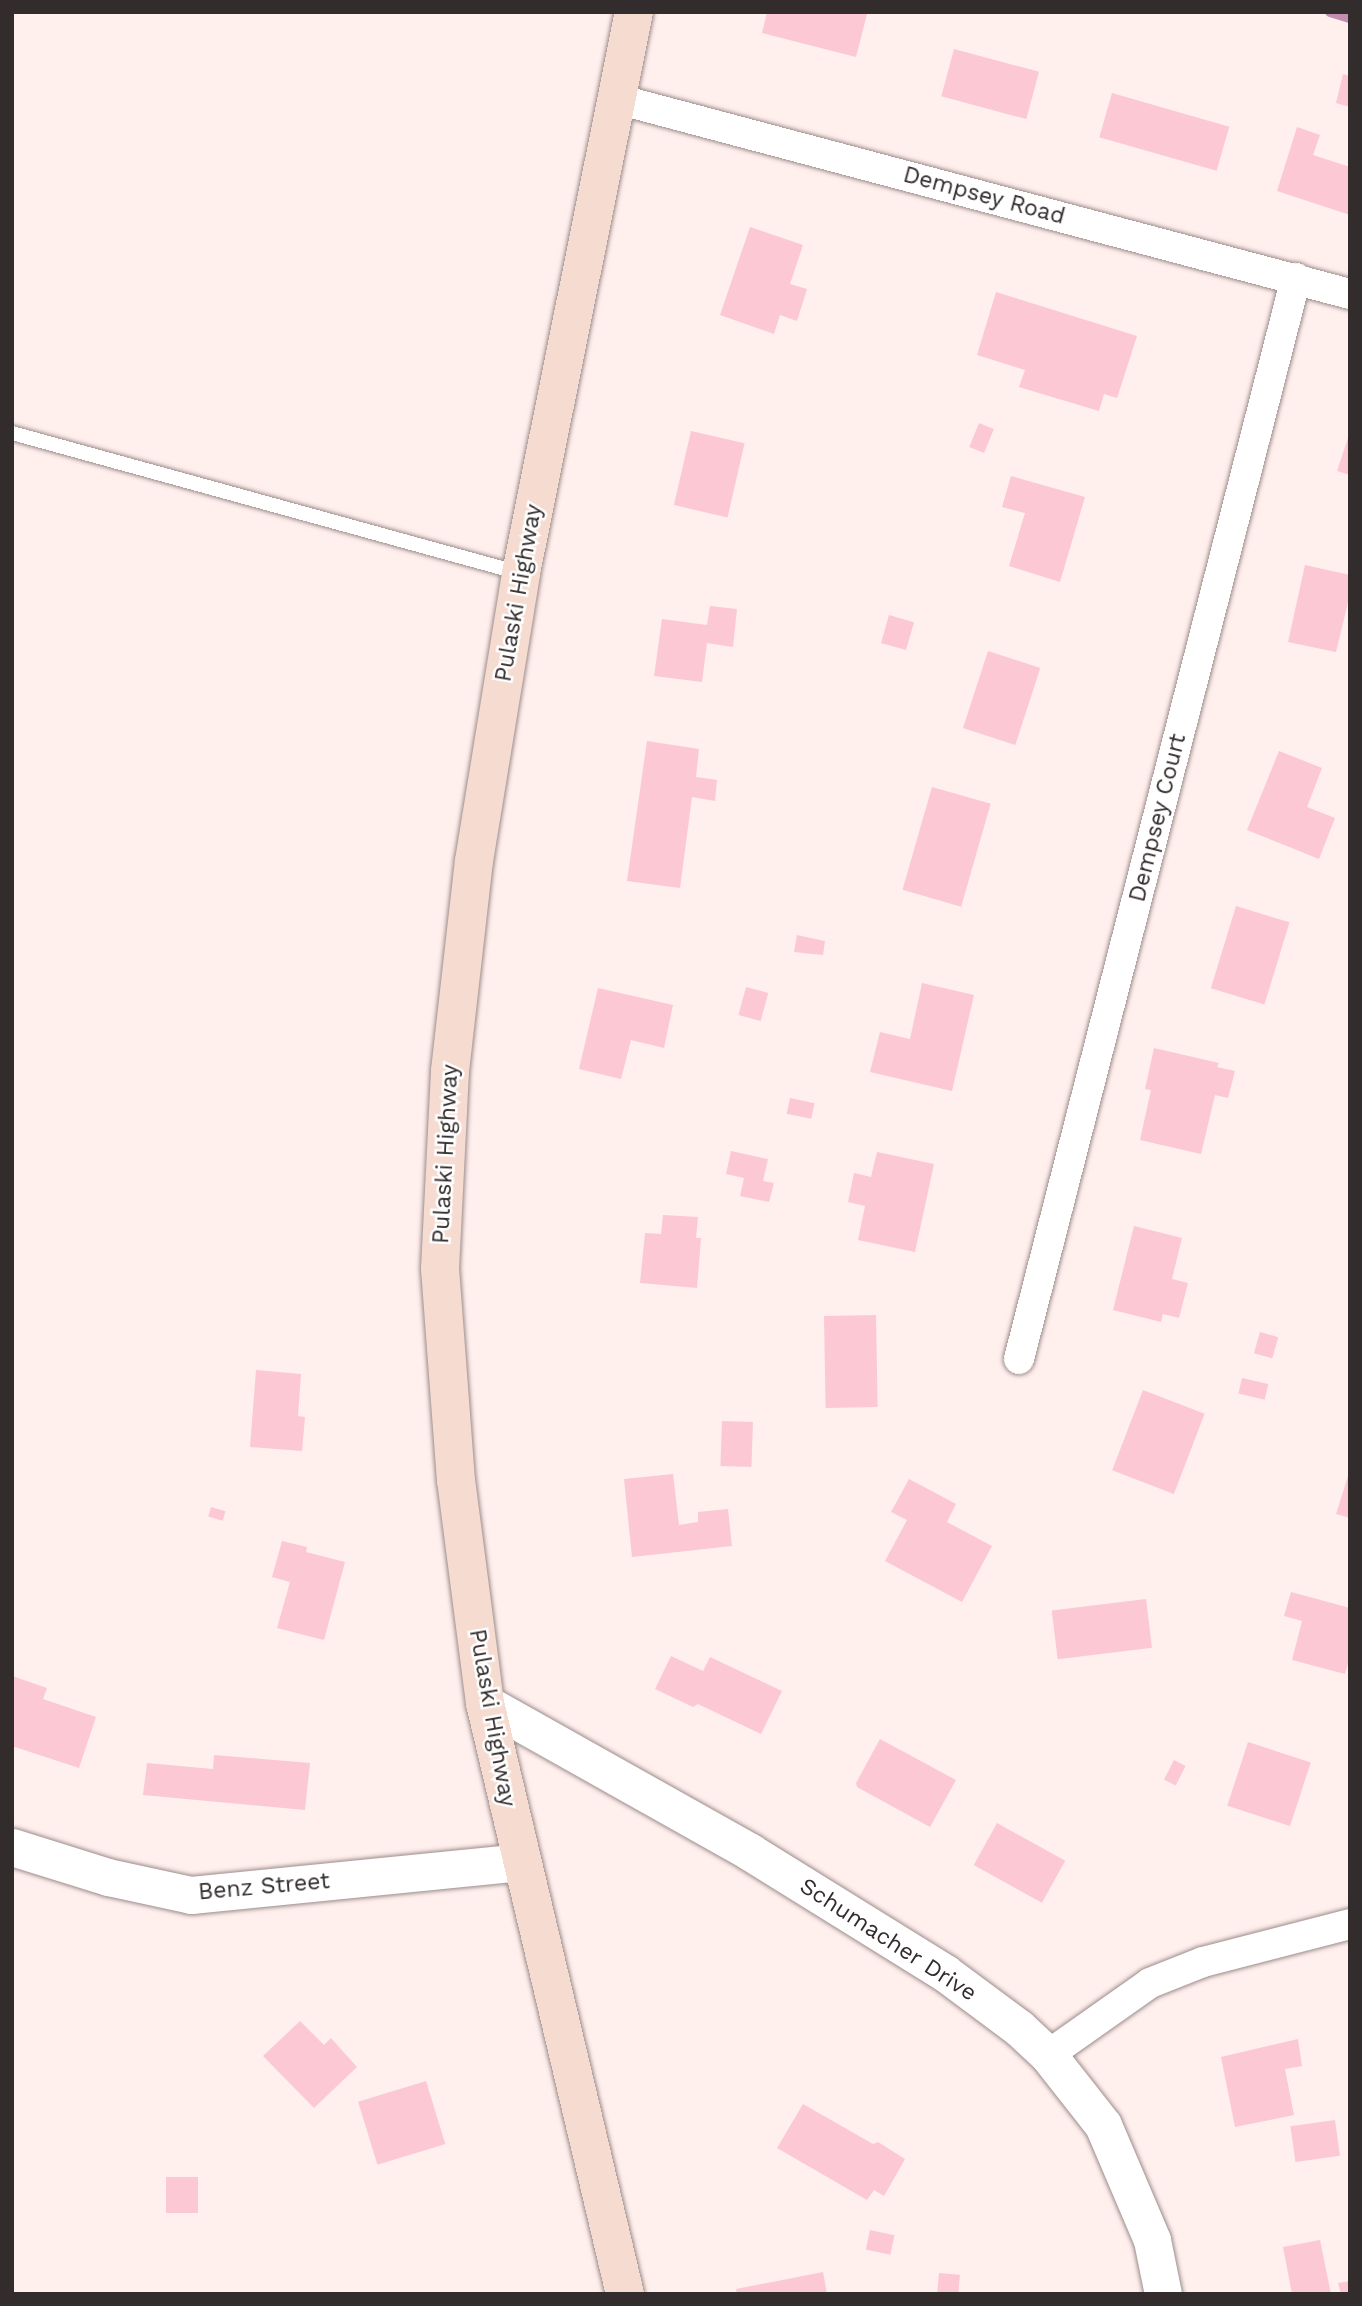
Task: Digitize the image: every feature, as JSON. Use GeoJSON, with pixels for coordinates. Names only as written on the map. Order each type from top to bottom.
{"type":"FeatureCollection","features":[{"type":"Feature","properties":{"kind":"main road","name":"Pulaski Highway"},"geometry":{"type":"LineString","coordinates":[[625,2294],[520,1862],[485,1703],[456,1481],[440,1269],[450,1071],[474,861],[521,573],[634,12]]}},
{"type":"Feature","properties":{"kind":"street","name":"Dempsey Road"},"geometry":{"type":"LineString","coordinates":[[617,99],[1350,294]]}},
{"type":"Feature","properties":{"kind":"street","name":"Dempsey Court"},"geometry":{"type":"LineString","coordinates":[[1019,1359],[1296,278]]}},
{"type":"Feature","properties":{"kind":"street","name":"Schumacher Drive"},"geometry":{"type":"LineString","coordinates":[[485,1703],[750,1852],[946,1973],[1019,2028],[1048,2055],[1102,2125],[1153,2240],[1163,2294]]}},
{"type":"Feature","properties":{"kind":"street","name":"Benz Street"},"geometry":{"type":"LineString","coordinates":[[12,1847],[108,1877],[191,1895],[520,1862]]}},
{"type":"Feature","properties":{"kind":"street"},"geometry":{"type":"LineString","coordinates":[[1048,2055],[1150,1983],[1203,1962],[1350,1924]]}},
{"type":"Feature","properties":{"kind":"lane"},"geometry":{"type":"LineString","coordinates":[[12,433],[521,573]]}},
{"type":"Feature","properties":{"kind":"building"},"geometry":{"type":"Polygon","coordinates":[[[767,12],[867,14],[856,57],[762,33],[767,12]]]}},
{"type":"Feature","properties":{"kind":"building"},"geometry":{"type":"Polygon","coordinates":[[[954,49],[1039,72],[1026,119],[941,96],[954,49]]]}},
{"type":"Feature","properties":{"kind":"building"},"geometry":{"type":"Polygon","coordinates":[[[1343,74],[1350,76],[1350,107],[1336,103],[1343,74]]]}},
{"type":"Feature","properties":{"kind":"building"},"geometry":{"type":"Polygon","coordinates":[[[1112,93],[1229,127],[1217,171],[1099,137],[1112,93]]]}},
{"type":"Feature","properties":{"kind":"building"},"geometry":{"type":"Polygon","coordinates":[[[1297,127],[1320,135],[1313,155],[1350,167],[1350,215],[1277,191],[1297,127]]]}},
{"type":"Feature","properties":{"kind":"building"},"geometry":{"type":"Polygon","coordinates":[[[750,227],[803,245],[790,284],[807,289],[797,321],[780,315],[774,334],[720,315],[750,227]]]}},
{"type":"Feature","properties":{"kind":"building"},"geometry":{"type":"Polygon","coordinates":[[[996,292],[1137,336],[1117,398],[1104,394],[1099,411],[1019,387],[1025,370],[977,355],[996,292]]]}},
{"type":"Feature","properties":{"kind":"building"},"geometry":{"type":"Polygon","coordinates":[[[979,423],[994,429],[984,453],[969,447],[979,423]]]}},
{"type":"Feature","properties":{"kind":"building"},"geometry":{"type":"Polygon","coordinates":[[[691,431],[745,443],[727,517],[674,505],[691,431]]]}},
{"type":"Feature","properties":{"kind":"building"},"geometry":{"type":"Polygon","coordinates":[[[1350,435],[1350,475],[1337,471],[1350,435]]]}},
{"type":"Feature","properties":{"kind":"building"},"geometry":{"type":"Polygon","coordinates":[[[1011,476],[1085,497],[1060,582],[1009,566],[1025,513],[1002,507],[1011,476]]]}},
{"type":"Feature","properties":{"kind":"building"},"geometry":{"type":"Polygon","coordinates":[[[1305,565],[1350,575],[1350,594],[1336,652],[1288,642],[1305,565]]]}},
{"type":"Feature","properties":{"kind":"building"},"geometry":{"type":"Polygon","coordinates":[[[710,606],[737,609],[733,647],[707,643],[702,682],[654,676],[662,619],[707,625],[710,606]]]}},
{"type":"Feature","properties":{"kind":"building"},"geometry":{"type":"Polygon","coordinates":[[[889,615],[914,622],[906,650],[881,643],[889,615]]]}},
{"type":"Feature","properties":{"kind":"building"},"geometry":{"type":"Polygon","coordinates":[[[988,651],[1040,668],[1015,745],[963,728],[988,651]]]}},
{"type":"Feature","properties":{"kind":"building"},"geometry":{"type":"Polygon","coordinates":[[[647,741],[699,749],[696,777],[717,780],[715,801],[692,797],[680,888],[627,881],[647,741]]]}},
{"type":"Feature","properties":{"kind":"building"},"geometry":{"type":"Polygon","coordinates":[[[1279,751],[1322,768],[1307,807],[1335,818],[1319,859],[1247,830],[1279,751]]]}},
{"type":"Feature","properties":{"kind":"building"},"geometry":{"type":"Polygon","coordinates":[[[932,787],[991,804],[961,907],[903,890],[932,787]]]}},
{"type":"Feature","properties":{"kind":"building"},"geometry":{"type":"Polygon","coordinates":[[[1236,906],[1290,922],[1264,1005],[1211,988],[1236,906]]]}},
{"type":"Feature","properties":{"kind":"building"},"geometry":{"type":"Polygon","coordinates":[[[797,935],[825,941],[823,955],[794,952],[797,935]]]}},
{"type":"Feature","properties":{"kind":"building"},"geometry":{"type":"Polygon","coordinates":[[[922,983],[974,995],[952,1091],[870,1072],[880,1032],[910,1039],[922,983]]]}},
{"type":"Feature","properties":{"kind":"building"},"geometry":{"type":"Polygon","coordinates":[[[746,987],[768,993],[761,1021],[738,1015],[746,987]]]}},
{"type":"Feature","properties":{"kind":"building"},"geometry":{"type":"Polygon","coordinates":[[[598,988],[673,1005],[664,1048],[631,1040],[621,1079],[579,1069],[598,988]]]}},
{"type":"Feature","properties":{"kind":"building"},"geometry":{"type":"Polygon","coordinates":[[[1154,1048],[1219,1063],[1217,1067],[1235,1071],[1228,1098],[1215,1095],[1201,1154],[1140,1140],[1151,1090],[1145,1089],[1154,1048]]]}},
{"type":"Feature","properties":{"kind":"building"},"geometry":{"type":"Polygon","coordinates":[[[790,1098],[814,1103],[811,1119],[787,1114],[790,1098]]]}},
{"type":"Feature","properties":{"kind":"building"},"geometry":{"type":"Polygon","coordinates":[[[731,1151],[768,1159],[763,1181],[774,1183],[769,1202],[740,1196],[744,1178],[726,1174],[731,1151]]]}},
{"type":"Feature","properties":{"kind":"building"},"geometry":{"type":"Polygon","coordinates":[[[877,1152],[934,1164],[915,1252],[858,1240],[865,1206],[848,1202],[854,1173],[871,1177],[877,1152]]]}},
{"type":"Feature","properties":{"kind":"building"},"geometry":{"type":"Polygon","coordinates":[[[663,1215],[698,1217],[696,1238],[701,1238],[697,1288],[640,1283],[645,1233],[661,1234],[663,1215]]]}},
{"type":"Feature","properties":{"kind":"building"},"geometry":{"type":"Polygon","coordinates":[[[1134,1226],[1182,1238],[1172,1279],[1188,1283],[1179,1318],[1163,1314],[1161,1322],[1113,1310],[1134,1226]]]}},
{"type":"Feature","properties":{"kind":"building"},"geometry":{"type":"Polygon","coordinates":[[[876,1315],[878,1407],[826,1408],[824,1316],[876,1315]]]}},
{"type":"Feature","properties":{"kind":"building"},"geometry":{"type":"Polygon","coordinates":[[[1260,1332],[1278,1337],[1272,1358],[1254,1353],[1260,1332]]]}},
{"type":"Feature","properties":{"kind":"building"},"geometry":{"type":"Polygon","coordinates":[[[256,1370],[301,1374],[298,1416],[305,1417],[302,1451],[250,1447],[256,1370]]]}},
{"type":"Feature","properties":{"kind":"building"},"geometry":{"type":"Polygon","coordinates":[[[1242,1378],[1268,1384],[1265,1400],[1238,1394],[1242,1378]]]}},
{"type":"Feature","properties":{"kind":"building"},"geometry":{"type":"Polygon","coordinates":[[[1143,1390],[1205,1414],[1174,1494],[1112,1470],[1143,1390]]]}},
{"type":"Feature","properties":{"kind":"building"},"geometry":{"type":"Polygon","coordinates":[[[722,1421],[753,1422],[751,1467],[720,1466],[722,1421]]]}},
{"type":"Feature","properties":{"kind":"building"},"geometry":{"type":"Polygon","coordinates":[[[1350,1473],[1350,1518],[1336,1514],[1350,1473]]]}},
{"type":"Feature","properties":{"kind":"building"},"geometry":{"type":"Polygon","coordinates":[[[673,1474],[679,1525],[698,1522],[698,1512],[728,1509],[732,1546],[632,1557],[624,1479],[673,1474]]]}},
{"type":"Feature","properties":{"kind":"building"},"geometry":{"type":"Polygon","coordinates":[[[909,1479],[956,1504],[947,1522],[992,1546],[962,1602],[885,1561],[907,1520],[891,1512],[909,1479]]]}},
{"type":"Feature","properties":{"kind":"building"},"geometry":{"type":"Polygon","coordinates":[[[211,1507],[225,1511],[223,1521],[208,1517],[211,1507]]]}},
{"type":"Feature","properties":{"kind":"building"},"geometry":{"type":"Polygon","coordinates":[[[282,1541],[307,1547],[306,1552],[345,1562],[324,1640],[277,1628],[290,1582],[272,1577],[282,1541]]]}},
{"type":"Feature","properties":{"kind":"building"},"geometry":{"type":"Polygon","coordinates":[[[1291,1592],[1350,1608],[1350,1657],[1345,1674],[1292,1660],[1302,1621],[1284,1616],[1291,1592]]]}},
{"type":"Feature","properties":{"kind":"building"},"geometry":{"type":"Polygon","coordinates":[[[1146,1599],[1152,1648],[1058,1659],[1052,1611],[1146,1599]]]}},
{"type":"Feature","properties":{"kind":"building"},"geometry":{"type":"Polygon","coordinates":[[[671,1656],[703,1671],[710,1657],[782,1691],[761,1734],[698,1704],[693,1707],[655,1689],[671,1656]]]}},
{"type":"Feature","properties":{"kind":"building"},"geometry":{"type":"Polygon","coordinates":[[[12,1676],[47,1688],[43,1699],[96,1717],[79,1768],[12,1746],[12,1676]]]}},
{"type":"Feature","properties":{"kind":"building"},"geometry":{"type":"Polygon","coordinates":[[[880,1739],[956,1780],[930,1827],[857,1787],[856,1783],[880,1739]]]}},
{"type":"Feature","properties":{"kind":"building"},"geometry":{"type":"Polygon","coordinates":[[[1248,1742],[1311,1762],[1290,1826],[1227,1806],[1248,1742]]]}},
{"type":"Feature","properties":{"kind":"building"},"geometry":{"type":"Polygon","coordinates":[[[214,1755],[310,1763],[305,1810],[143,1795],[147,1763],[213,1769],[214,1755]]]}},
{"type":"Feature","properties":{"kind":"building"},"geometry":{"type":"Polygon","coordinates":[[[1174,1760],[1186,1766],[1176,1786],[1164,1780],[1174,1760]]]}},
{"type":"Feature","properties":{"kind":"building"},"geometry":{"type":"Polygon","coordinates":[[[997,1823],[1065,1861],[1042,1903],[974,1865],[997,1823]]]}},
{"type":"Feature","properties":{"kind":"building"},"geometry":{"type":"Polygon","coordinates":[[[300,2021],[324,2045],[331,2038],[357,2067],[314,2108],[263,2056],[300,2021]]]}},
{"type":"Feature","properties":{"kind":"building"},"geometry":{"type":"Polygon","coordinates":[[[1298,2039],[1302,2066],[1285,2069],[1294,2115],[1235,2127],[1221,2057],[1298,2039]]]}},
{"type":"Feature","properties":{"kind":"building"},"geometry":{"type":"Polygon","coordinates":[[[426,2081],[445,2144],[377,2165],[358,2102],[426,2081]]]}},
{"type":"Feature","properties":{"kind":"building"},"geometry":{"type":"Polygon","coordinates":[[[803,2104],[873,2144],[878,2142],[905,2159],[884,2196],[874,2190],[867,2200],[777,2148],[803,2104]]]}},
{"type":"Feature","properties":{"kind":"building"},"geometry":{"type":"Polygon","coordinates":[[[1335,2120],[1340,2156],[1295,2162],[1290,2126],[1335,2120]]]}},
{"type":"Feature","properties":{"kind":"building"},"geometry":{"type":"Polygon","coordinates":[[[166,2177],[198,2177],[198,2213],[166,2213],[166,2177]]]}},
{"type":"Feature","properties":{"kind":"building"},"geometry":{"type":"Polygon","coordinates":[[[870,2230],[894,2235],[890,2255],[866,2250],[870,2230]]]}},
{"type":"Feature","properties":{"kind":"building"},"geometry":{"type":"Polygon","coordinates":[[[1320,2240],[1331,2294],[1292,2294],[1283,2247],[1320,2240]]]}},
{"type":"Feature","properties":{"kind":"building"},"geometry":{"type":"Polygon","coordinates":[[[823,2272],[827,2294],[737,2294],[736,2289],[823,2272]]]}},
{"type":"Feature","properties":{"kind":"building"},"geometry":{"type":"Polygon","coordinates":[[[939,2273],[960,2275],[958,2294],[937,2294],[939,2273]]]}},
{"type":"Feature","properties":{"kind":"building"},"geometry":{"type":"Polygon","coordinates":[[[1350,2281],[1350,2294],[1341,2294],[1338,2283],[1350,2281]]]}},
{"type":"Feature","properties":{"kind":"waterway"},"geometry":{"type":"LineString","coordinates":[[1330,12],[1350,18]]}}]}
